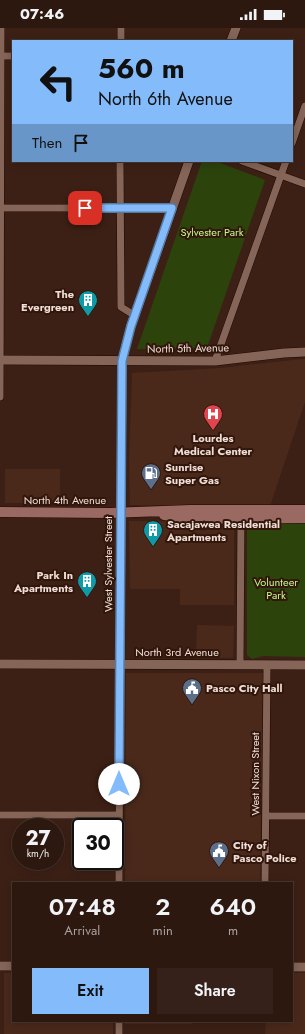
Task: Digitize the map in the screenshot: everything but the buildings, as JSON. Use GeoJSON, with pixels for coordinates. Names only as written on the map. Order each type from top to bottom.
{"type":"FeatureCollection","features":[{"type":"Feature","properties":{"kind":"main road","name":"North 4th Avenue"},"geometry":{"type":"LineString","coordinates":[[0,512],[154,512],[191,519],[305,510]]}},
{"type":"Feature","properties":{"kind":"main road","name":"North 4th Avenue"},"geometry":{"type":"LineString","coordinates":[[241,514],[305,518]]}},
{"type":"Feature","properties":{"kind":"street"},"geometry":{"type":"LineString","coordinates":[[0,397],[1,28]]}},
{"type":"Feature","properties":{"kind":"street"},"geometry":{"type":"LineString","coordinates":[[121,28],[121,40]]}},
{"type":"Feature","properties":{"kind":"street"},"geometry":{"type":"LineString","coordinates":[[231,40],[236,28]]}},
{"type":"Feature","properties":{"kind":"street"},"geometry":{"type":"LineString","coordinates":[[0,56],[12,56]]}},
{"type":"Feature","properties":{"kind":"street"},"geometry":{"type":"LineString","coordinates":[[293,140],[305,106]]}},
{"type":"Feature","properties":{"kind":"street"},"geometry":{"type":"LineString","coordinates":[[120,162],[121,306],[134,315]]}},
{"type":"Feature","properties":{"kind":"street","name":"West Sylvester Street"},"geometry":{"type":"LineString","coordinates":[[119,882],[122,361],[134,315],[189,162]]}},
{"type":"Feature","properties":{"kind":"street"},"geometry":{"type":"LineString","coordinates":[[245,162],[305,184]]}},
{"type":"Feature","properties":{"kind":"street"},"geometry":{"type":"LineString","coordinates":[[215,361],[286,162]]}},
{"type":"Feature","properties":{"kind":"street"},"geometry":{"type":"LineString","coordinates":[[0,208],[172,208]]}},
{"type":"Feature","properties":{"kind":"street","name":"North 5th Avenue"},"geometry":{"type":"LineString","coordinates":[[0,360],[215,361],[305,352]]}},
{"type":"Feature","properties":{"kind":"street"},"geometry":{"type":"LineString","coordinates":[[240,665],[241,514]]}},
{"type":"Feature","properties":{"kind":"street","name":"North 3rd Avenue"},"geometry":{"type":"LineString","coordinates":[[0,664],[305,665]]}},
{"type":"Feature","properties":{"kind":"street","name":"West Nixon Street"},"geometry":{"type":"LineString","coordinates":[[265,882],[267,665]]}},
{"type":"Feature","properties":{"kind":"street"},"geometry":{"type":"LineString","coordinates":[[0,815],[119,815]]}},
{"type":"Feature","properties":{"kind":"street"},"geometry":{"type":"LineString","coordinates":[[266,816],[305,816]]}},
{"type":"Feature","properties":{"kind":"street"},"geometry":{"type":"LineString","coordinates":[[0,966],[12,966]]}},
{"type":"Feature","properties":{"kind":"street"},"geometry":{"type":"LineString","coordinates":[[293,967],[305,967]]}},
{"type":"Feature","properties":{"kind":"street"},"geometry":{"type":"LineString","coordinates":[[119,1022],[119,1034]]}},
{"type":"Feature","properties":{"kind":"shaded area","name":"Lourdes Medical Center"},"geometry":{"type":"Polygon","coordinates":[[[305,359],[305,402],[270,506],[130,505],[129,460],[132,373],[220,368],[305,359]]]}},
{"type":"Feature","properties":{"kind":"shaded area"},"geometry":{"type":"Polygon","coordinates":[[[5,469],[60,469],[60,503],[5,503],[5,469]]]}},
{"type":"Feature","properties":{"kind":"shaded area"},"geometry":{"type":"Polygon","coordinates":[[[129,521],[234,522],[234,605],[180,605],[180,589],[130,589],[129,521]]]}},
{"type":"Feature","properties":{"kind":"shaded area"},"geometry":{"type":"Polygon","coordinates":[[[197,625],[234,626],[233,658],[196,657],[197,625]]]}},
{"type":"Feature","properties":{"kind":"shaded area"},"geometry":{"type":"Polygon","coordinates":[[[126,673],[263,673],[260,882],[125,882],[126,673]]]}},
{"type":"Feature","properties":{"kind":"shaded area"},"geometry":{"type":"Polygon","coordinates":[[[4,973],[12,973],[12,1022],[113,1022],[113,1034],[4,1034],[4,973]]]}},
{"type":"Feature","properties":{"kind":"shaded area"},"geometry":{"type":"Polygon","coordinates":[[[293,973],[305,973],[305,1034],[265,1034],[266,1022],[293,1022],[293,973]]]}},
{"type":"Feature","properties":{"kind":"shaded area"},"geometry":{"type":"Polygon","coordinates":[[[125,1022],[192,1022],[192,1024],[125,1024],[125,1022]]]}},
{"type":"Feature","properties":{"kind":"green space","name":"Sylvester Park"},"geometry":{"type":"Polygon","coordinates":[[[202,162],[218,162],[265,180],[207,348],[137,349],[202,162]]]}},
{"type":"Feature","properties":{"kind":"green space","name":"Volunteer Park"},"geometry":{"type":"Polygon","coordinates":[[[247,521],[305,522],[305,657],[263,656],[252,659],[247,655],[247,521]]]}},
{"type":"Feature","properties":{"kind":"place","name":"The Evergreen"},"geometry":{"type":"Point","coordinates":[88,317]}},
{"type":"Feature","properties":{"kind":"place","name":"Lourdes Medical Center"},"geometry":{"type":"Point","coordinates":[213,431]}},
{"type":"Feature","properties":{"kind":"place","name":"Sunrise Super Gas"},"geometry":{"type":"Point","coordinates":[151,490]}},
{"type":"Feature","properties":{"kind":"place","name":"Sacajawea Residential Apartments"},"geometry":{"type":"Point","coordinates":[153,547]}},
{"type":"Feature","properties":{"kind":"place","name":"Park In Apartments"},"geometry":{"type":"Point","coordinates":[87,598]}},
{"type":"Feature","properties":{"kind":"place","name":"Pasco City Hall"},"geometry":{"type":"Point","coordinates":[192,705]}},
{"type":"Feature","properties":{"kind":"place","name":"City of Pasco Police"},"geometry":{"type":"Point","coordinates":[219,868]}},
{"type":"Feature","properties":{"kind":"route"},"geometry":{"type":"LineString","coordinates":[[85,208],[172,208],[131,326],[122,361],[120,421],[119,784]]}}]}
